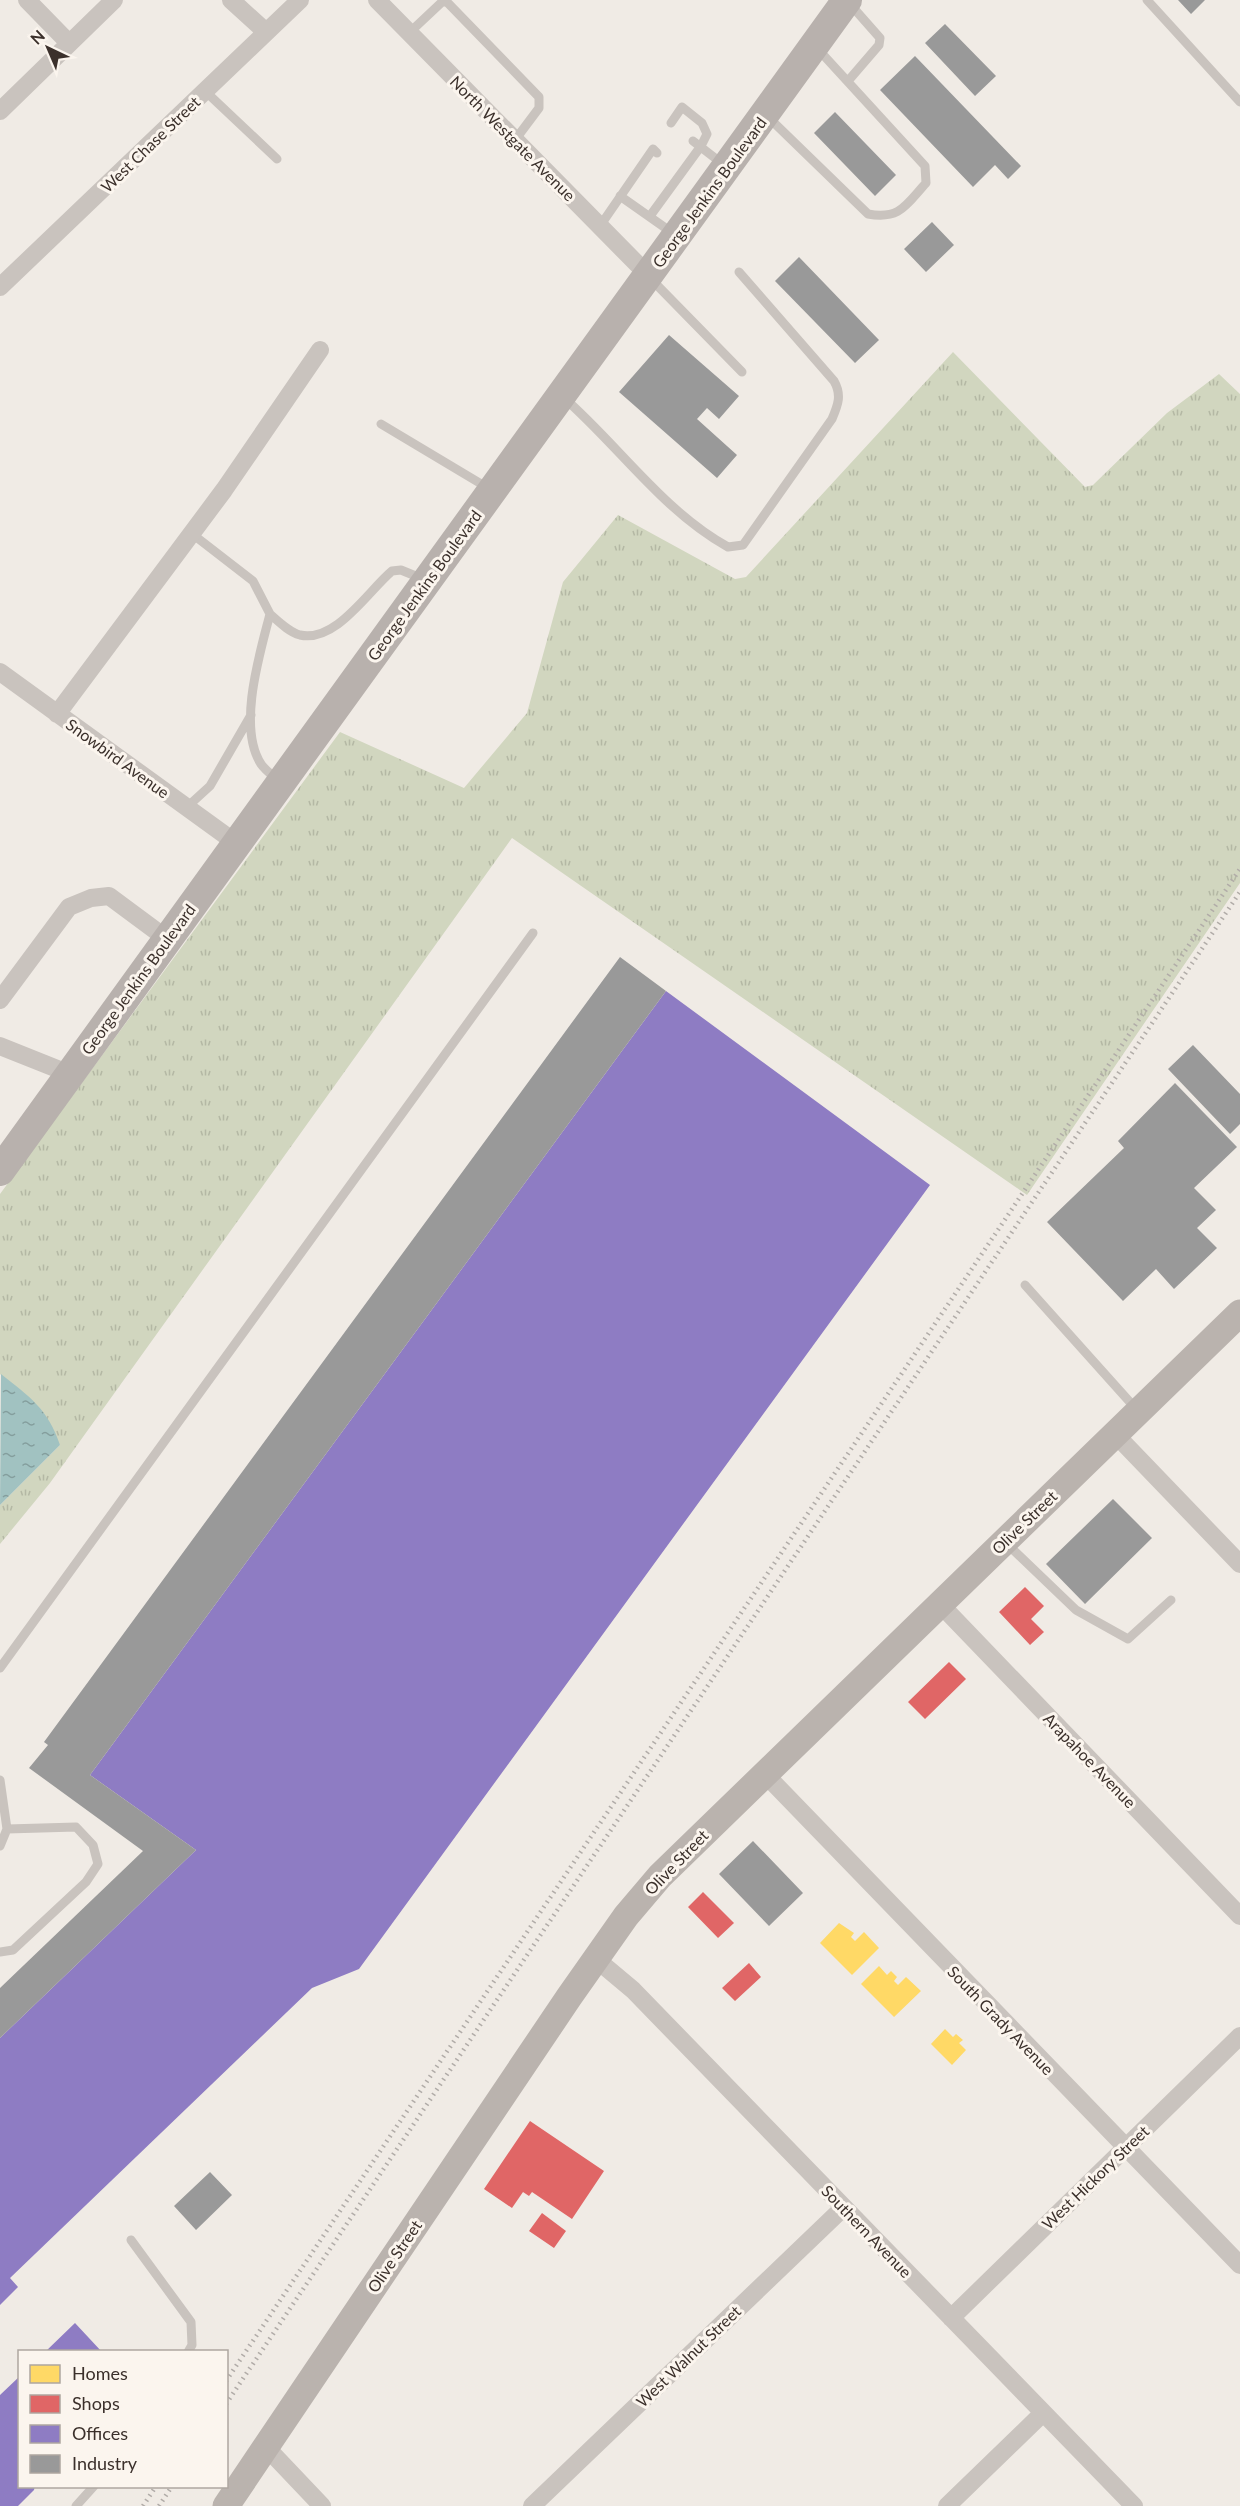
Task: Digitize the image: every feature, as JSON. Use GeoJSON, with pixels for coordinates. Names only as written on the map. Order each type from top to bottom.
{"type":"FeatureCollection","features":[{"type":"Feature","properties":{"kind":"main road","name":"George Jenkins Boulevard"},"geometry":{"type":"LineString","coordinates":[[0,1171],[847,0]]}},
{"type":"Feature","properties":{"kind":"main road","name":"Olive Street"},"geometry":{"type":"LineString","coordinates":[[226,2506],[626,1916],[660,1876],[764,1773],[1240,1313]]}},
{"type":"Feature","properties":{"kind":"street"},"geometry":{"type":"LineString","coordinates":[[27,0],[69,44]]}},
{"type":"Feature","properties":{"kind":"street"},"geometry":{"type":"LineString","coordinates":[[0,111],[114,0]]}},
{"type":"Feature","properties":{"kind":"street"},"geometry":{"type":"LineString","coordinates":[[231,0],[266,32]]}},
{"type":"Feature","properties":{"kind":"street","name":"West Chase Street"},"geometry":{"type":"LineString","coordinates":[[0,287],[300,0]]}},
{"type":"Feature","properties":{"kind":"street","name":"North Westgate Avenue"},"geometry":{"type":"LineString","coordinates":[[376,0],[649,276]]}},
{"type":"Feature","properties":{"kind":"street"},"geometry":{"type":"LineString","coordinates":[[57,714],[191,533],[320,350]]}},
{"type":"Feature","properties":{"kind":"street","name":"Snowbird Avenue"},"geometry":{"type":"LineString","coordinates":[[0,672],[236,843]]}},
{"type":"Feature","properties":{"kind":"street"},"geometry":{"type":"LineString","coordinates":[[0,1000],[60,917],[79,902],[109,896],[168,939]]}},
{"type":"Feature","properties":{"kind":"street"},"geometry":{"type":"LineString","coordinates":[[0,1046],[70,1074]]}},
{"type":"Feature","properties":{"kind":"street"},"geometry":{"type":"LineString","coordinates":[[1115,1434],[1240,1564]]}},
{"type":"Feature","properties":{"kind":"street","name":"Arapahoe Avenue"},"geometry":{"type":"LineString","coordinates":[[940,1604],[1240,1916]]}},
{"type":"Feature","properties":{"kind":"street","name":"South Grady Avenue"},"geometry":{"type":"LineString","coordinates":[[764,1773],[1124,2148],[1240,2265]]}},
{"type":"Feature","properties":{"kind":"street","name":"Southern Avenue"},"geometry":{"type":"LineString","coordinates":[[596,1959],[633,1990],[1134,2506]]}},
{"type":"Feature","properties":{"kind":"street","name":"West Hickory Street"},"geometry":{"type":"LineString","coordinates":[[951,2318],[1240,2036]]}},
{"type":"Feature","properties":{"kind":"street","name":"West Walnut Street"},"geometry":{"type":"LineString","coordinates":[[532,2506],[843,2208]]}},
{"type":"Feature","properties":{"kind":"street"},"geometry":{"type":"LineString","coordinates":[[947,2506],[1043,2413]]}},
{"type":"Feature","properties":{"kind":"street"},"geometry":{"type":"LineString","coordinates":[[266,2447],[322,2506]]}},
{"type":"Feature","properties":{"kind":"lane"},"geometry":{"type":"LineString","coordinates":[[847,0],[880,39],[879,45],[848,81]]}},
{"type":"Feature","properties":{"kind":"lane"},"geometry":{"type":"LineString","coordinates":[[1147,0],[1240,102]]}},
{"type":"Feature","properties":{"kind":"lane"},"geometry":{"type":"LineString","coordinates":[[409,33],[442,2],[447,2],[539,97],[539,108],[515,140]]}},
{"type":"Feature","properties":{"kind":"lane"},"geometry":{"type":"LineString","coordinates":[[765,114],[868,214],[884,217],[900,212],[926,183],[925,166],[815,45]]}},
{"type":"Feature","properties":{"kind":"lane"},"geometry":{"type":"LineString","coordinates":[[205,91],[277,159]]}},
{"type":"Feature","properties":{"kind":"lane"},"geometry":{"type":"LineString","coordinates":[[650,216],[679,168],[707,134],[702,123],[682,107],[674,125],[665,132]]}},
{"type":"Feature","properties":{"kind":"lane"},"geometry":{"type":"LineString","coordinates":[[697,144],[727,167]]}},
{"type":"Feature","properties":{"kind":"lane"},"geometry":{"type":"LineString","coordinates":[[600,226],[620,196],[642,170],[653,149],[657,153]]}},
{"type":"Feature","properties":{"kind":"lane"},"geometry":{"type":"LineString","coordinates":[[620,196],[677,237]]}},
{"type":"Feature","properties":{"kind":"lane"},"geometry":{"type":"LineString","coordinates":[[562,395],[644,480],[700,528],[729,547],[743,545],[832,420],[839,402],[839,390],[834,381],[739,272]]}},
{"type":"Feature","properties":{"kind":"lane"},"geometry":{"type":"LineString","coordinates":[[649,276],[742,372]]}},
{"type":"Feature","properties":{"kind":"lane"},"geometry":{"type":"LineString","coordinates":[[381,424],[493,490]]}},
{"type":"Feature","properties":{"kind":"lane"},"geometry":{"type":"LineString","coordinates":[[191,533],[253,582],[270,614],[299,635],[313,636],[328,631],[346,618],[392,571],[401,570],[427,581]]}},
{"type":"Feature","properties":{"kind":"lane"},"geometry":{"type":"LineString","coordinates":[[270,614],[256,671],[252,713],[253,743],[261,764],[280,783]]}},
{"type":"Feature","properties":{"kind":"lane"},"geometry":{"type":"LineString","coordinates":[[187,807],[210,786],[252,713]]}},
{"type":"Feature","properties":{"kind":"lane"},"geometry":{"type":"LineString","coordinates":[[0,1668],[533,933]]}},
{"type":"Feature","properties":{"kind":"lane"},"geometry":{"type":"LineString","coordinates":[[1025,1285],[1139,1412]]}},
{"type":"Feature","properties":{"kind":"lane"},"geometry":{"type":"LineString","coordinates":[[1005,1541],[1076,1610],[1128,1639],[1171,1600]]}},
{"type":"Feature","properties":{"kind":"lane"},"geometry":{"type":"LineString","coordinates":[[0,1780],[2,1807],[7,1829],[0,1846]]}},
{"type":"Feature","properties":{"kind":"lane"},"geometry":{"type":"LineString","coordinates":[[0,1952],[12,1950],[86,1882],[98,1864],[93,1845],[76,1827],[7,1829]]}},
{"type":"Feature","properties":{"kind":"lane"},"geometry":{"type":"LineString","coordinates":[[131,2240],[191,2322],[192,2344],[189,2350]]}},
{"type":"Feature","properties":{"kind":"lane"},"geometry":{"type":"LineString","coordinates":[[76,2506],[93,2488]]}},
{"type":"Feature","properties":{"kind":"green space"},"geometry":{"type":"Polygon","coordinates":[[[953,352],[1085,487],[1093,485],[1167,413],[1219,374],[1240,394],[1240,883],[1027,1195],[512,838],[50,1483],[0,1544],[0,1505],[60,1445],[0,1374],[0,1194],[340,732],[464,788],[527,713],[563,582],[618,515],[735,579],[746,577],[953,352]]]}},
{"type":"Feature","properties":{"kind":"water"},"geometry":{"type":"Polygon","coordinates":[[[1,1374],[44,1413],[60,1445],[0,1505],[1,1374]]]}},
{"type":"Feature","properties":{"kind":"building: Homes"},"geometry":{"type":"Polygon","coordinates":[[[839,1923],[854,1933],[851,1937],[855,1941],[864,1932],[879,1948],[852,1975],[820,1943],[839,1923]]]}},
{"type":"Feature","properties":{"kind":"building: Homes"},"geometry":{"type":"Polygon","coordinates":[[[879,1966],[887,1975],[891,1971],[897,1977],[894,1981],[898,1985],[906,1977],[921,1991],[894,2017],[861,1984],[879,1966]]]}},
{"type":"Feature","properties":{"kind":"building: Homes"},"geometry":{"type":"Polygon","coordinates":[[[945,2029],[953,2037],[956,2034],[963,2040],[959,2043],[966,2050],[952,2065],[931,2044],[945,2029]]]}},
{"type":"Feature","properties":{"kind":"building: Shops"},"geometry":{"type":"Polygon","coordinates":[[[1025,1587],[1044,1606],[1031,1619],[1044,1632],[1030,1645],[999,1612],[1025,1587]]]}},
{"type":"Feature","properties":{"kind":"building: Shops"},"geometry":{"type":"Polygon","coordinates":[[[949,1662],[966,1679],[925,1719],[908,1702],[949,1662]]]}},
{"type":"Feature","properties":{"kind":"building: Shops"},"geometry":{"type":"Polygon","coordinates":[[[703,1892],[734,1923],[718,1938],[688,1907],[703,1892]]]}},
{"type":"Feature","properties":{"kind":"building: Shops"},"geometry":{"type":"Polygon","coordinates":[[[749,1963],[761,1977],[735,2001],[722,1988],[749,1963]]]}},
{"type":"Feature","properties":{"kind":"building: Shops"},"geometry":{"type":"Polygon","coordinates":[[[530,2121],[604,2171],[572,2219],[532,2192],[529,2196],[523,2192],[512,2208],[484,2189],[530,2121]]]}},
{"type":"Feature","properties":{"kind":"building: Shops"},"geometry":{"type":"Polygon","coordinates":[[[542,2213],[566,2231],[554,2248],[529,2231],[542,2213]]]}},
{"type":"Feature","properties":{"kind":"building: Offices"},"geometry":{"type":"Polygon","coordinates":[[[666,991],[930,1185],[359,1969],[312,1988],[10,2278],[18,2287],[0,2305],[0,2038],[196,1850],[90,1775],[666,991]]]}},
{"type":"Feature","properties":{"kind":"building: Offices"},"geometry":{"type":"Polygon","coordinates":[[[75,2323],[100,2350],[47,2350],[75,2323]]]}},
{"type":"Feature","properties":{"kind":"building: Offices"},"geometry":{"type":"Polygon","coordinates":[[[18,2378],[18,2488],[34,2488],[18,2506],[0,2506],[0,2395],[18,2378]]]}},
{"type":"Feature","properties":{"kind":"building: Industry"},"geometry":{"type":"Polygon","coordinates":[[[1178,0],[1205,0],[1191,14],[1178,0]]]}},
{"type":"Feature","properties":{"kind":"building: Industry"},"geometry":{"type":"Polygon","coordinates":[[[945,24],[996,76],[975,96],[925,43],[945,24]]]}},
{"type":"Feature","properties":{"kind":"building: Industry"},"geometry":{"type":"Polygon","coordinates":[[[915,56],[1021,166],[1008,179],[995,165],[973,187],[880,90],[915,56]]]}},
{"type":"Feature","properties":{"kind":"building: Industry"},"geometry":{"type":"Polygon","coordinates":[[[835,112],[896,175],[875,196],[814,133],[835,112]]]}},
{"type":"Feature","properties":{"kind":"building: Industry"},"geometry":{"type":"Polygon","coordinates":[[[932,222],[954,245],[926,272],[904,249],[932,222]]]}},
{"type":"Feature","properties":{"kind":"building: Industry"},"geometry":{"type":"Polygon","coordinates":[[[799,257],[879,340],[855,363],[775,281],[799,257]]]}},
{"type":"Feature","properties":{"kind":"building: Industry"},"geometry":{"type":"Polygon","coordinates":[[[669,335],[739,396],[719,419],[707,408],[697,419],[737,455],[717,478],[619,392],[669,335]]]}},
{"type":"Feature","properties":{"kind":"building: Industry"},"geometry":{"type":"Polygon","coordinates":[[[620,957],[666,991],[90,1775],[196,1850],[0,2038],[0,1988],[143,1851],[29,1768],[48,1745],[44,1742],[620,957]]]}},
{"type":"Feature","properties":{"kind":"building: Industry"},"geometry":{"type":"Polygon","coordinates":[[[1193,1045],[1240,1094],[1240,1124],[1230,1134],[1168,1069],[1193,1045]]]}},
{"type":"Feature","properties":{"kind":"building: Industry"},"geometry":{"type":"Polygon","coordinates":[[[1175,1083],[1237,1147],[1194,1188],[1216,1210],[1197,1228],[1217,1248],[1174,1289],[1156,1269],[1123,1301],[1047,1222],[1124,1148],[1118,1141],[1175,1083]]]}},
{"type":"Feature","properties":{"kind":"building: Industry"},"geometry":{"type":"Polygon","coordinates":[[[1113,1499],[1152,1538],[1085,1604],[1046,1564],[1113,1499]]]}},
{"type":"Feature","properties":{"kind":"building: Industry"},"geometry":{"type":"Polygon","coordinates":[[[753,1841],[803,1893],[769,1926],[719,1874],[753,1841]]]}},
{"type":"Feature","properties":{"kind":"building: Industry"},"geometry":{"type":"Polygon","coordinates":[[[210,2172],[232,2195],[196,2230],[174,2206],[210,2172]]]}},
{"type":"Feature","properties":{"kind":"railway"},"geometry":{"type":"LineString","coordinates":[[228,2378],[1240,869]]}},
{"type":"Feature","properties":{"kind":"railway"},"geometry":{"type":"LineString","coordinates":[[228,2401],[1240,892]]}},
{"type":"Feature","properties":{"kind":"railway"},"geometry":{"type":"LineString","coordinates":[[143,2506],[155,2488]]}},
{"type":"Feature","properties":{"kind":"railway"},"geometry":{"type":"LineString","coordinates":[[159,2506],[171,2488]]}}]}
